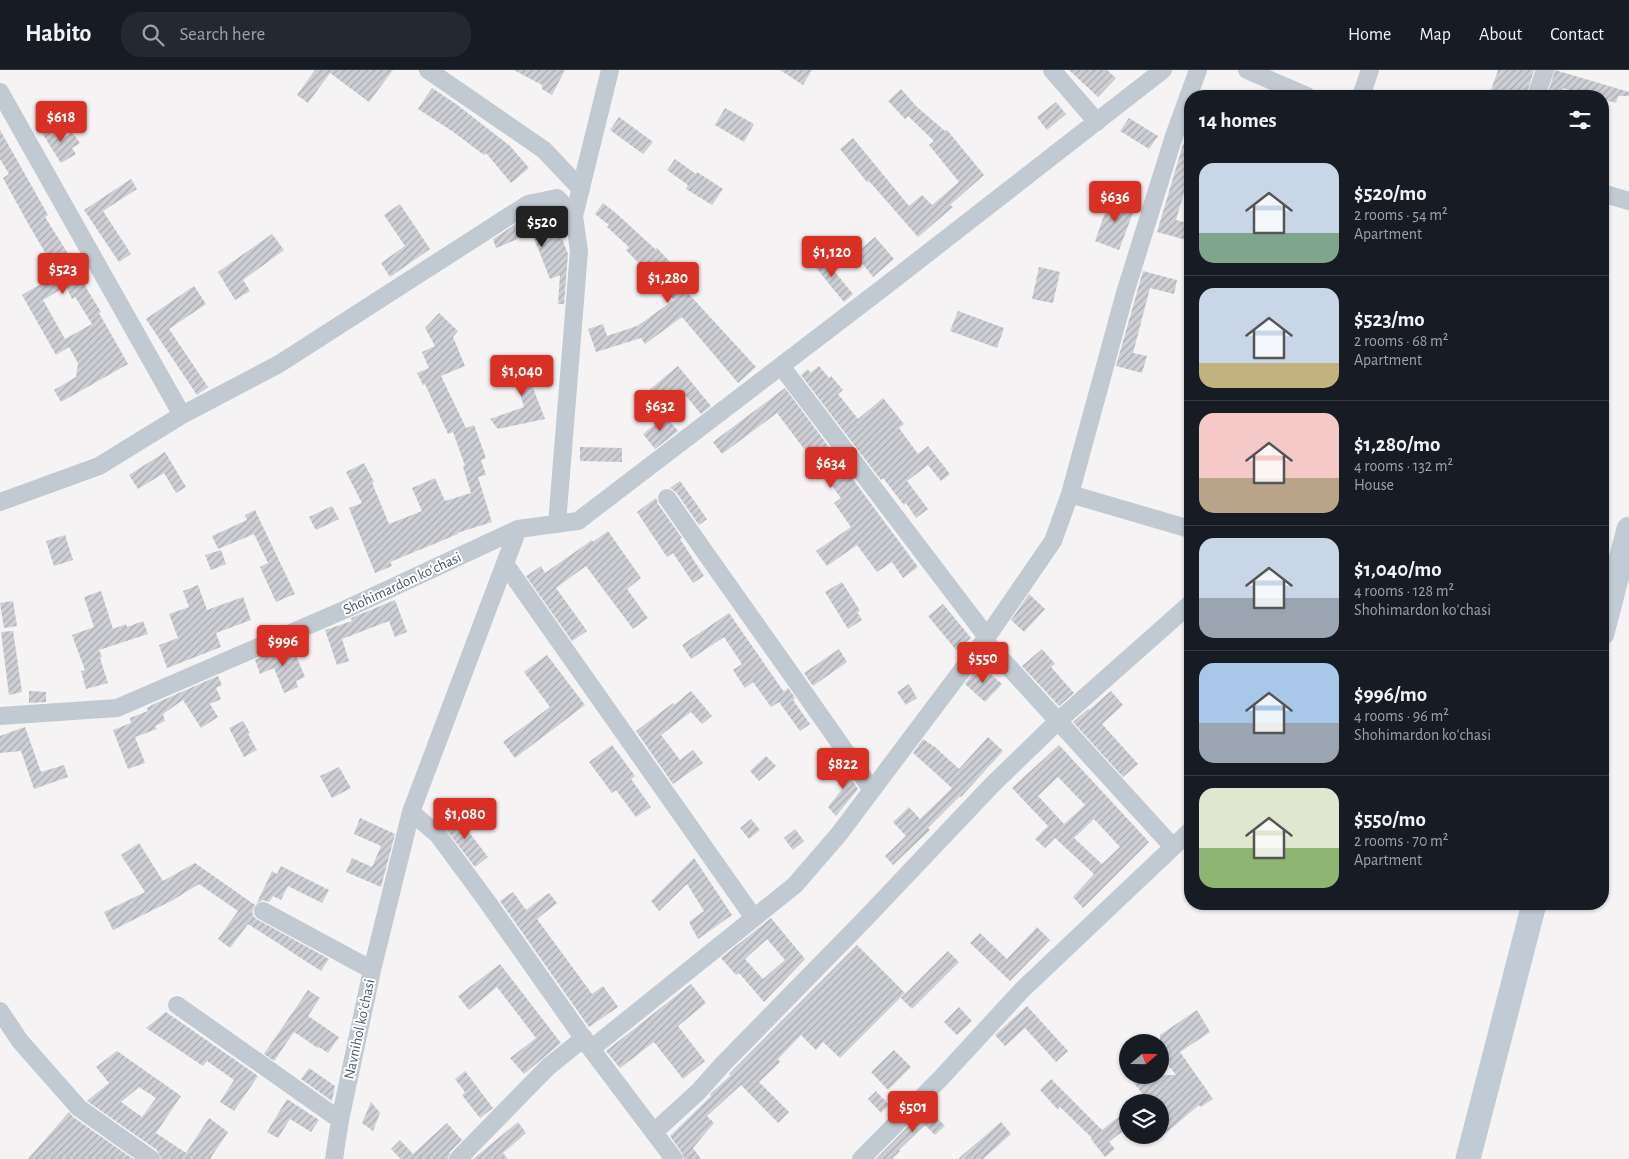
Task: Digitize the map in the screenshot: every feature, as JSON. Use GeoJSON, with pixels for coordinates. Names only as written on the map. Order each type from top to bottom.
{"type":"FeatureCollection","features":[{"type":"Feature","properties":{"kind":"main road"},"geometry":{"type":"LineString","coordinates":[[1609,606],[1629,529]]}},
{"type":"Feature","properties":{"kind":"main road"},"geometry":{"type":"LineString","coordinates":[[1468,1159],[1532,910]]}},
{"type":"Feature","properties":{"kind":"street"},"geometry":{"type":"LineString","coordinates":[[428,70],[544,150],[581,189]]}},
{"type":"Feature","properties":{"kind":"street"},"geometry":{"type":"LineString","coordinates":[[557,524],[579,251],[574,216],[610,70]]}},
{"type":"Feature","properties":{"kind":"street"},"geometry":{"type":"LineString","coordinates":[[1052,70],[1098,122]]}},
{"type":"Feature","properties":{"kind":"street","name":"Shohimardon koʻchasi"},"geometry":{"type":"LineString","coordinates":[[0,716],[117,708],[344,610],[518,528],[578,521],[1163,70]]}},
{"type":"Feature","properties":{"kind":"street"},"geometry":{"type":"LineString","coordinates":[[1191,90],[1198,70]]}},
{"type":"Feature","properties":{"kind":"street"},"geometry":{"type":"LineString","coordinates":[[1247,70],[1292,90]]}},
{"type":"Feature","properties":{"kind":"street"},"geometry":{"type":"LineString","coordinates":[[1363,90],[1370,70]]}},
{"type":"Feature","properties":{"kind":"street"},"geometry":{"type":"LineString","coordinates":[[1538,90],[1545,70]]}},
{"type":"Feature","properties":{"kind":"street"},"geometry":{"type":"LineString","coordinates":[[0,92],[182,414]]}},
{"type":"Feature","properties":{"kind":"street"},"geometry":{"type":"LineString","coordinates":[[458,1159],[548,1067],[587,1043],[754,918],[795,884],[839,834],[986,639],[1053,541],[1070,494],[1125,293],[1184,108]]}},
{"type":"Feature","properties":{"kind":"street"},"geometry":{"type":"LineString","coordinates":[[1609,195],[1629,200]]}},
{"type":"Feature","properties":{"kind":"street"},"geometry":{"type":"LineString","coordinates":[[0,502],[100,466],[182,414],[280,364],[528,204],[557,198],[574,216]]}},
{"type":"Feature","properties":{"kind":"street"},"geometry":{"type":"LineString","coordinates":[[781,366],[986,639],[1173,847]]}},
{"type":"Feature","properties":{"kind":"street"},"geometry":{"type":"LineString","coordinates":[[1070,494],[1184,527]]}},
{"type":"Feature","properties":{"kind":"street"},"geometry":{"type":"LineString","coordinates":[[667,498],[815,706],[872,790]]}},
{"type":"Feature","properties":{"kind":"street"},"geometry":{"type":"LineString","coordinates":[[372,970],[411,812],[518,528]]}},
{"type":"Feature","properties":{"kind":"street"},"geometry":{"type":"LineString","coordinates":[[505,564],[754,918]]}},
{"type":"Feature","properties":{"kind":"street"},"geometry":{"type":"LineString","coordinates":[[654,1132],[698,1092],[992,784],[1058,721],[1184,609]]}},
{"type":"Feature","properties":{"kind":"street"},"geometry":{"type":"LineString","coordinates":[[411,812],[438,835],[587,1043],[674,1159]]}},
{"type":"Feature","properties":{"kind":"street"},"geometry":{"type":"LineString","coordinates":[[861,1159],[1022,990],[1184,837]]}},
{"type":"Feature","properties":{"kind":"street","name":"Navnihol koʻchasi"},"geometry":{"type":"LineString","coordinates":[[263,912],[372,970],[340,1120],[334,1159]]}},
{"type":"Feature","properties":{"kind":"street"},"geometry":{"type":"LineString","coordinates":[[177,1006],[340,1120]]}},
{"type":"Feature","properties":{"kind":"street"},"geometry":{"type":"LineString","coordinates":[[0,1011],[20,1041],[79,1108],[151,1159]]}},
{"type":"Feature","properties":{"kind":"building"},"geometry":{"type":"Polygon","coordinates":[[[315,70],[393,70],[369,102],[330,73],[308,103],[297,95],[315,70]]]}},
{"type":"Feature","properties":{"kind":"building"},"geometry":{"type":"Polygon","coordinates":[[[514,70],[565,70],[552,95],[542,89],[542,85],[514,70]]]}},
{"type":"Feature","properties":{"kind":"building"},"geometry":{"type":"Polygon","coordinates":[[[780,70],[812,70],[803,85],[780,70]]]}},
{"type":"Feature","properties":{"kind":"building"},"geometry":{"type":"Polygon","coordinates":[[[1069,70],[1107,70],[1116,78],[1098,97],[1069,70]]]}},
{"type":"Feature","properties":{"kind":"building"},"geometry":{"type":"Polygon","coordinates":[[[1498,70],[1534,70],[1528,90],[1491,90],[1498,70]]]}},
{"type":"Feature","properties":{"kind":"building"},"geometry":{"type":"Polygon","coordinates":[[[1555,70],[1629,92],[1629,96],[1618,96],[1616,103],[1609,101],[1609,90],[1570,90],[1563,88],[1562,90],[1549,90],[1555,70]]]}},
{"type":"Feature","properties":{"kind":"building"},"geometry":{"type":"Polygon","coordinates":[[[432,88],[510,146],[529,168],[511,183],[486,153],[484,155],[418,109],[432,88]]]}},
{"type":"Feature","properties":{"kind":"building"},"geometry":{"type":"Polygon","coordinates":[[[901,89],[917,107],[945,131],[947,130],[984,175],[950,205],[953,207],[918,237],[869,181],[867,182],[840,149],[853,138],[909,206],[922,195],[932,205],[959,182],[929,145],[934,141],[908,116],[905,119],[888,101],[901,89]]]}},
{"type":"Feature","properties":{"kind":"building"},"geometry":{"type":"Polygon","coordinates":[[[1056,102],[1066,114],[1047,130],[1037,117],[1056,102]]]}},
{"type":"Feature","properties":{"kind":"building"},"geometry":{"type":"Polygon","coordinates":[[[725,108],[754,124],[744,142],[715,125],[725,108]]]}},
{"type":"Feature","properties":{"kind":"building"},"geometry":{"type":"Polygon","coordinates":[[[619,117],[653,142],[643,154],[610,130],[619,117]]]}},
{"type":"Feature","properties":{"kind":"building"},"geometry":{"type":"Polygon","coordinates":[[[1129,118],[1158,136],[1149,149],[1120,131],[1129,118]]]}},
{"type":"Feature","properties":{"kind":"building"},"geometry":{"type":"Polygon","coordinates":[[[57,124],[65,137],[72,132],[80,143],[72,148],[76,154],[61,163],[42,133],[57,124]]]}},
{"type":"Feature","properties":{"kind":"building"},"geometry":{"type":"Polygon","coordinates":[[[0,130],[48,215],[45,217],[72,260],[128,364],[61,402],[54,390],[76,377],[78,363],[69,347],[56,355],[22,295],[58,274],[3,178],[9,174],[0,159],[0,130]],[[66,286],[43,300],[65,339],[92,324],[75,297],[72,299],[66,286]]]}},
{"type":"Feature","properties":{"kind":"building"},"geometry":{"type":"Polygon","coordinates":[[[1184,144],[1184,193],[1176,220],[1184,222],[1184,239],[1157,232],[1184,144]]]}},
{"type":"Feature","properties":{"kind":"building"},"geometry":{"type":"Polygon","coordinates":[[[675,159],[696,174],[697,172],[723,189],[712,205],[686,189],[688,185],[667,170],[675,159]]]}},
{"type":"Feature","properties":{"kind":"building"},"geometry":{"type":"Polygon","coordinates":[[[131,179],[137,189],[103,211],[131,254],[119,262],[84,210],[131,179]]]}},
{"type":"Feature","properties":{"kind":"building"},"geometry":{"type":"Polygon","coordinates":[[[1111,196],[1136,205],[1119,250],[1095,241],[1111,196]]]}},
{"type":"Feature","properties":{"kind":"building"},"geometry":{"type":"Polygon","coordinates":[[[603,203],[655,249],[657,248],[692,285],[686,291],[756,367],[738,383],[682,317],[645,344],[641,338],[596,352],[588,329],[603,324],[607,336],[637,326],[674,300],[626,250],[629,247],[607,227],[609,225],[595,214],[603,203]]]}},
{"type":"Feature","properties":{"kind":"building"},"geometry":{"type":"Polygon","coordinates":[[[400,204],[430,249],[390,277],[381,263],[405,246],[384,215],[400,204]]]}},
{"type":"Feature","properties":{"kind":"building"},"geometry":{"type":"Polygon","coordinates":[[[538,215],[544,231],[557,226],[568,254],[564,304],[558,304],[560,275],[550,279],[532,233],[496,248],[493,239],[519,222],[538,215]]]}},
{"type":"Feature","properties":{"kind":"building"},"geometry":{"type":"Polygon","coordinates":[[[272,234],[284,250],[243,280],[250,291],[235,300],[218,272],[272,234]]]}},
{"type":"Feature","properties":{"kind":"building"},"geometry":{"type":"Polygon","coordinates":[[[875,237],[894,259],[873,277],[855,254],[875,237]]]}},
{"type":"Feature","properties":{"kind":"building"},"geometry":{"type":"Polygon","coordinates":[[[821,255],[853,294],[844,302],[812,263],[821,255]]]}},
{"type":"Feature","properties":{"kind":"building"},"geometry":{"type":"Polygon","coordinates":[[[1039,267],[1060,272],[1053,303],[1032,299],[1039,267]]]}},
{"type":"Feature","properties":{"kind":"building"},"geometry":{"type":"Polygon","coordinates":[[[1143,271],[1177,280],[1174,294],[1150,288],[1133,353],[1147,356],[1142,373],[1116,366],[1143,271]]]}},
{"type":"Feature","properties":{"kind":"building"},"geometry":{"type":"Polygon","coordinates":[[[194,286],[206,304],[169,329],[208,387],[197,395],[146,319],[194,286]]]}},
{"type":"Feature","properties":{"kind":"building"},"geometry":{"type":"Polygon","coordinates":[[[958,311],[1004,328],[997,348],[950,331],[958,311]]]}},
{"type":"Feature","properties":{"kind":"building"},"geometry":{"type":"Polygon","coordinates":[[[439,313],[458,331],[453,337],[465,366],[441,376],[466,428],[474,425],[486,458],[481,460],[486,475],[478,477],[492,522],[457,533],[390,562],[392,566],[375,573],[349,508],[362,503],[346,472],[364,463],[374,482],[372,483],[389,524],[422,511],[412,488],[435,478],[445,501],[471,493],[463,467],[465,466],[453,432],[448,434],[425,384],[423,385],[417,373],[429,368],[422,352],[435,346],[425,328],[439,313]]]}},
{"type":"Feature","properties":{"kind":"building"},"geometry":{"type":"Polygon","coordinates":[[[527,355],[537,381],[531,383],[545,419],[498,429],[490,419],[524,407],[510,362],[527,355]]]}},
{"type":"Feature","properties":{"kind":"building"},"geometry":{"type":"Polygon","coordinates":[[[678,366],[711,406],[701,414],[681,390],[650,416],[637,400],[678,366]]]}},
{"type":"Feature","properties":{"kind":"building"},"geometry":{"type":"Polygon","coordinates":[[[819,366],[843,390],[838,394],[858,419],[883,398],[904,424],[899,428],[918,454],[928,446],[950,474],[941,481],[928,465],[907,481],[928,509],[916,518],[906,503],[904,505],[883,478],[881,480],[801,375],[808,369],[810,373],[819,366]]]}},
{"type":"Feature","properties":{"kind":"building"},"geometry":{"type":"Polygon","coordinates":[[[785,388],[918,567],[903,578],[892,562],[877,572],[857,545],[827,566],[816,551],[851,527],[834,503],[841,498],[777,413],[722,454],[713,442],[785,388]]]}},
{"type":"Feature","properties":{"kind":"building"},"geometry":{"type":"Polygon","coordinates":[[[665,416],[678,431],[655,449],[643,434],[665,416]]]}},
{"type":"Feature","properties":{"kind":"building"},"geometry":{"type":"Polygon","coordinates":[[[580,447],[622,448],[622,462],[580,461],[580,447]]]}},
{"type":"Feature","properties":{"kind":"building"},"geometry":{"type":"Polygon","coordinates":[[[165,452],[186,487],[176,493],[164,473],[138,489],[129,475],[165,452]]]}},
{"type":"Feature","properties":{"kind":"building"},"geometry":{"type":"Polygon","coordinates":[[[680,481],[707,519],[699,525],[676,492],[670,488],[680,481]]]}},
{"type":"Feature","properties":{"kind":"building"},"geometry":{"type":"Polygon","coordinates":[[[656,498],[704,576],[693,583],[673,553],[667,557],[637,512],[656,498]]]}},
{"type":"Feature","properties":{"kind":"building"},"geometry":{"type":"Polygon","coordinates":[[[332,506],[339,519],[316,530],[309,517],[332,506]]]}},
{"type":"Feature","properties":{"kind":"building"},"geometry":{"type":"Polygon","coordinates":[[[255,510],[295,594],[276,602],[260,567],[268,563],[254,534],[218,549],[212,536],[247,520],[245,515],[255,510]]]}},
{"type":"Feature","properties":{"kind":"building"},"geometry":{"type":"Polygon","coordinates":[[[608,531],[641,578],[627,589],[648,618],[633,629],[586,566],[556,588],[587,631],[572,641],[526,576],[541,566],[545,573],[608,531]]]}},
{"type":"Feature","properties":{"kind":"building"},"geometry":{"type":"Polygon","coordinates":[[[65,535],[73,560],[54,566],[46,541],[65,535]]]}},
{"type":"Feature","properties":{"kind":"building"},"geometry":{"type":"Polygon","coordinates":[[[221,550],[226,564],[211,570],[205,555],[221,550]]]}},
{"type":"Feature","properties":{"kind":"building"},"geometry":{"type":"Polygon","coordinates":[[[842,582],[860,611],[857,612],[862,620],[848,629],[825,592],[842,582]]]}},
{"type":"Feature","properties":{"kind":"building"},"geometry":{"type":"Polygon","coordinates":[[[198,585],[207,610],[243,597],[251,620],[216,633],[221,647],[167,668],[159,645],[178,638],[169,614],[189,607],[183,591],[198,585]]]}},
{"type":"Feature","properties":{"kind":"building"},"geometry":{"type":"Polygon","coordinates":[[[101,591],[113,629],[126,624],[127,627],[143,621],[148,634],[99,650],[108,683],[86,689],[81,671],[85,670],[72,635],[94,627],[84,597],[101,591]]]}},
{"type":"Feature","properties":{"kind":"building"},"geometry":{"type":"Polygon","coordinates":[[[1029,594],[1045,609],[1024,632],[1011,620],[1029,594]]]}},
{"type":"Feature","properties":{"kind":"building"},"geometry":{"type":"Polygon","coordinates":[[[395,600],[407,632],[395,637],[389,621],[342,639],[349,661],[337,665],[325,630],[352,621],[351,618],[395,600]]]}},
{"type":"Feature","properties":{"kind":"building"},"geometry":{"type":"Polygon","coordinates":[[[13,601],[17,626],[4,628],[0,603],[13,601]]]}},
{"type":"Feature","properties":{"kind":"building"},"geometry":{"type":"Polygon","coordinates":[[[943,604],[971,638],[956,650],[928,616],[943,604]]]}},
{"type":"Feature","properties":{"kind":"building"},"geometry":{"type":"Polygon","coordinates":[[[729,613],[784,692],[788,688],[795,698],[793,700],[810,724],[800,731],[779,702],[771,707],[753,682],[745,688],[733,670],[742,664],[724,637],[691,659],[682,645],[729,613]]]}},
{"type":"Feature","properties":{"kind":"building"},"geometry":{"type":"Polygon","coordinates":[[[13,631],[22,692],[9,695],[1,632],[13,631]]]}},
{"type":"Feature","properties":{"kind":"building"},"geometry":{"type":"Polygon","coordinates":[[[291,644],[305,677],[296,681],[298,687],[284,693],[274,668],[260,674],[255,660],[291,644]]]}},
{"type":"Feature","properties":{"kind":"building"},"geometry":{"type":"Polygon","coordinates":[[[839,649],[847,662],[813,686],[804,673],[839,649]]]}},
{"type":"Feature","properties":{"kind":"building"},"geometry":{"type":"Polygon","coordinates":[[[1042,649],[1055,664],[1051,667],[1074,693],[1059,706],[1022,666],[1042,649]]]}},
{"type":"Feature","properties":{"kind":"building"},"geometry":{"type":"Polygon","coordinates":[[[547,655],[585,705],[515,758],[503,742],[550,707],[524,672],[547,655]]]}},
{"type":"Feature","properties":{"kind":"building"},"geometry":{"type":"Polygon","coordinates":[[[980,665],[1002,684],[985,702],[965,684],[980,665]]]}},
{"type":"Feature","properties":{"kind":"building"},"geometry":{"type":"Polygon","coordinates":[[[218,676],[222,685],[216,688],[221,699],[210,704],[218,717],[201,728],[183,700],[163,714],[165,721],[155,726],[157,729],[135,737],[145,763],[128,769],[113,730],[131,723],[130,718],[148,711],[147,708],[154,704],[218,676]]]}},
{"type":"Feature","properties":{"kind":"building"},"geometry":{"type":"Polygon","coordinates":[[[909,684],[917,698],[906,705],[897,692],[909,684]]]}},
{"type":"Feature","properties":{"kind":"building"},"geometry":{"type":"Polygon","coordinates":[[[29,691],[46,692],[46,702],[29,703],[29,691]]]}},
{"type":"Feature","properties":{"kind":"building"},"geometry":{"type":"Polygon","coordinates":[[[691,691],[712,716],[702,724],[691,712],[661,735],[680,760],[693,750],[703,763],[673,784],[636,731],[691,691]]]}},
{"type":"Feature","properties":{"kind":"building"},"geometry":{"type":"Polygon","coordinates":[[[1111,691],[1123,705],[1102,724],[1138,764],[1123,777],[1073,722],[1111,691]]]}},
{"type":"Feature","properties":{"kind":"building"},"geometry":{"type":"Polygon","coordinates":[[[243,721],[257,750],[244,757],[229,728],[243,721]]]}},
{"type":"Feature","properties":{"kind":"building"},"geometry":{"type":"Polygon","coordinates":[[[25,727],[41,772],[64,765],[68,777],[34,789],[21,751],[0,753],[0,736],[25,727]]]}},
{"type":"Feature","properties":{"kind":"building"},"geometry":{"type":"Polygon","coordinates":[[[988,737],[1003,751],[961,797],[928,828],[930,830],[893,865],[885,856],[906,836],[893,822],[909,807],[920,819],[952,788],[913,753],[923,739],[935,747],[959,769],[988,737]]]}},
{"type":"Feature","properties":{"kind":"building"},"geometry":{"type":"Polygon","coordinates":[[[612,745],[635,776],[631,779],[651,807],[636,817],[616,790],[612,793],[589,762],[612,745]]]}},
{"type":"Feature","properties":{"kind":"building"},"geometry":{"type":"Polygon","coordinates":[[[1059,745],[1149,842],[1083,908],[1073,897],[1094,874],[1055,838],[1045,848],[1035,839],[1048,826],[1012,788],[1059,745]],[[1058,777],[1038,796],[1064,824],[1085,805],[1058,777]],[[1094,819],[1074,838],[1102,864],[1120,847],[1094,819]]]}},
{"type":"Feature","properties":{"kind":"building"},"geometry":{"type":"Polygon","coordinates":[[[766,756],[776,766],[759,781],[750,771],[766,756]]]}},
{"type":"Feature","properties":{"kind":"building"},"geometry":{"type":"Polygon","coordinates":[[[842,765],[858,789],[836,816],[828,807],[843,788],[831,773],[842,765]]]}},
{"type":"Feature","properties":{"kind":"building"},"geometry":{"type":"Polygon","coordinates":[[[339,767],[351,788],[332,798],[320,776],[339,767]]]}},
{"type":"Feature","properties":{"kind":"building"},"geometry":{"type":"Polygon","coordinates":[[[455,814],[488,857],[475,867],[442,824],[455,814]]]}},
{"type":"Feature","properties":{"kind":"building"},"geometry":{"type":"Polygon","coordinates":[[[360,818],[395,834],[381,887],[346,872],[352,858],[372,867],[381,846],[354,834],[360,818]]]}},
{"type":"Feature","properties":{"kind":"building"},"geometry":{"type":"Polygon","coordinates":[[[751,819],[760,830],[749,839],[740,828],[751,819]]]}},
{"type":"Feature","properties":{"kind":"building"},"geometry":{"type":"Polygon","coordinates":[[[795,829],[804,841],[793,850],[784,838],[795,829]]]}},
{"type":"Feature","properties":{"kind":"building"},"geometry":{"type":"Polygon","coordinates":[[[139,843],[163,881],[195,863],[255,905],[252,912],[258,920],[329,959],[321,971],[248,924],[230,948],[218,939],[238,911],[199,884],[173,900],[113,930],[104,912],[145,892],[121,855],[139,843]]]}},
{"type":"Feature","properties":{"kind":"building"},"geometry":{"type":"Polygon","coordinates":[[[694,858],[732,915],[698,939],[689,922],[704,911],[687,884],[659,911],[651,901],[694,858]]]}},
{"type":"Feature","properties":{"kind":"building"},"geometry":{"type":"Polygon","coordinates":[[[281,866],[329,890],[322,903],[288,886],[281,900],[273,896],[269,902],[263,900],[257,903],[272,871],[277,874],[281,866]]]}},
{"type":"Feature","properties":{"kind":"building"},"geometry":{"type":"Polygon","coordinates":[[[513,892],[526,910],[549,893],[557,903],[537,919],[592,994],[603,986],[618,1007],[589,1027],[500,901],[513,892]]]}},
{"type":"Feature","properties":{"kind":"building"},"geometry":{"type":"Polygon","coordinates":[[[771,918],[805,959],[764,1002],[739,973],[736,975],[721,958],[771,918]],[[767,939],[745,959],[763,979],[785,960],[767,939]]]}},
{"type":"Feature","properties":{"kind":"building"},"geometry":{"type":"Polygon","coordinates":[[[1037,927],[1050,940],[1010,981],[970,943],[980,933],[1007,959],[1037,927]]]}},
{"type":"Feature","properties":{"kind":"building"},"geometry":{"type":"Polygon","coordinates":[[[857,945],[905,993],[840,1058],[823,1042],[816,1050],[801,1035],[778,1059],[780,1062],[759,1082],[789,1112],[778,1123],[741,1085],[707,1116],[714,1123],[693,1148],[701,1159],[684,1159],[670,1136],[857,945]]]}},
{"type":"Feature","properties":{"kind":"building"},"geometry":{"type":"Polygon","coordinates":[[[948,951],[959,962],[912,1009],[901,998],[948,951]]]}},
{"type":"Feature","properties":{"kind":"building"},"geometry":{"type":"Polygon","coordinates":[[[500,964],[561,1043],[524,1074],[510,1058],[536,1038],[497,987],[469,1010],[458,996],[500,964]]]}},
{"type":"Feature","properties":{"kind":"building"},"geometry":{"type":"Polygon","coordinates":[[[691,984],[706,1003],[678,1026],[705,1061],[683,1079],[654,1042],[620,1068],[606,1051],[691,984]]]}},
{"type":"Feature","properties":{"kind":"building"},"geometry":{"type":"Polygon","coordinates":[[[308,990],[320,998],[308,1016],[339,1037],[328,1053],[294,1032],[274,1061],[264,1054],[308,990]]]}},
{"type":"Feature","properties":{"kind":"building"},"geometry":{"type":"Polygon","coordinates":[[[1027,1006],[1068,1051],[1056,1062],[1025,1028],[1005,1046],[995,1035],[1027,1006]]]}},
{"type":"Feature","properties":{"kind":"building"},"geometry":{"type":"Polygon","coordinates":[[[959,1007],[972,1021],[957,1035],[944,1022],[959,1007]]]}},
{"type":"Feature","properties":{"kind":"building"},"geometry":{"type":"Polygon","coordinates":[[[1197,1010],[1210,1032],[1180,1052],[1213,1099],[1201,1107],[1199,1105],[1169,1130],[1169,1094],[1142,1094],[1135,1084],[1169,1084],[1169,1075],[1176,1075],[1169,1066],[1169,1034],[1161,1034],[1197,1010]]]}},
{"type":"Feature","properties":{"kind":"building"},"geometry":{"type":"Polygon","coordinates":[[[166,1012],[258,1076],[234,1111],[220,1102],[234,1080],[207,1061],[203,1066],[146,1028],[166,1012]]]}},
{"type":"Feature","properties":{"kind":"building"},"geometry":{"type":"Polygon","coordinates":[[[894,1050],[911,1067],[888,1090],[871,1072],[894,1050]]]}},
{"type":"Feature","properties":{"kind":"building"},"geometry":{"type":"Polygon","coordinates":[[[117,1051],[181,1096],[156,1133],[186,1153],[209,1118],[228,1132],[210,1159],[161,1159],[157,1150],[87,1101],[109,1083],[96,1067],[117,1051]],[[139,1087],[121,1102],[142,1117],[156,1098],[139,1087]]]}},
{"type":"Feature","properties":{"kind":"building"},"geometry":{"type":"Polygon","coordinates":[[[309,1068],[335,1086],[332,1101],[301,1079],[309,1068]]]}},
{"type":"Feature","properties":{"kind":"building"},"geometry":{"type":"Polygon","coordinates":[[[465,1071],[493,1108],[480,1118],[462,1095],[465,1092],[455,1079],[465,1071]]]}},
{"type":"Feature","properties":{"kind":"building"},"geometry":{"type":"Polygon","coordinates":[[[1051,1079],[1102,1130],[1119,1116],[1119,1134],[1109,1142],[1115,1149],[1105,1157],[1092,1138],[1060,1107],[1058,1110],[1040,1090],[1051,1079]]]}},
{"type":"Feature","properties":{"kind":"building"},"geometry":{"type":"Polygon","coordinates":[[[876,1091],[889,1105],[881,1113],[868,1099],[876,1091]]]}},
{"type":"Feature","properties":{"kind":"building"},"geometry":{"type":"Polygon","coordinates":[[[287,1099],[319,1120],[311,1132],[290,1119],[278,1138],[267,1132],[287,1099]]]}},
{"type":"Feature","properties":{"kind":"building"},"geometry":{"type":"Polygon","coordinates":[[[371,1102],[380,1113],[373,1131],[362,1123],[371,1102]]]}},
{"type":"Feature","properties":{"kind":"building"},"geometry":{"type":"Polygon","coordinates":[[[927,1107],[945,1126],[935,1135],[925,1125],[892,1159],[876,1159],[927,1107]]]}},
{"type":"Feature","properties":{"kind":"building"},"geometry":{"type":"Polygon","coordinates":[[[69,1112],[73,1117],[133,1159],[28,1159],[69,1112]]]}},
{"type":"Feature","properties":{"kind":"building"},"geometry":{"type":"Polygon","coordinates":[[[518,1122],[526,1133],[503,1153],[508,1159],[473,1159],[518,1122]]]}},
{"type":"Feature","properties":{"kind":"building"},"geometry":{"type":"Polygon","coordinates":[[[1001,1122],[1011,1134],[983,1159],[958,1159],[1001,1122]]]}},
{"type":"Feature","properties":{"kind":"building"},"geometry":{"type":"Polygon","coordinates":[[[447,1123],[462,1140],[450,1152],[448,1159],[401,1159],[391,1149],[400,1140],[413,1154],[447,1123]]]}}]}
